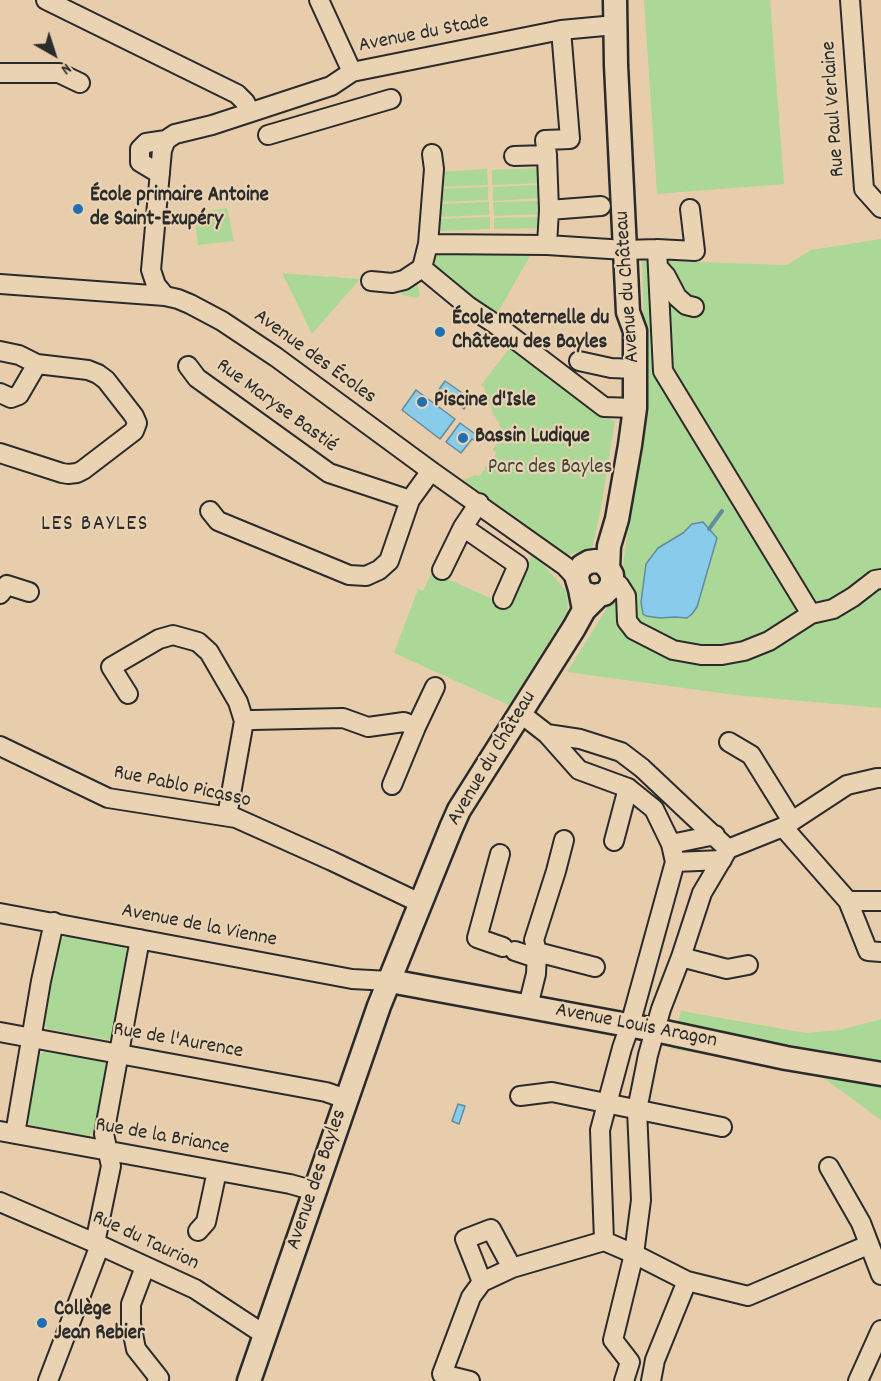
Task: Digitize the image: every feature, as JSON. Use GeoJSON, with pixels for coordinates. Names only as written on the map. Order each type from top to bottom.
{"type":"FeatureCollection","features":[{"type":"Feature","properties":{"kind":"main road","name":"Avenue du Château"},"geometry":{"type":"LineString","coordinates":[[390,981],[459,810],[520,713],[591,576],[617,519],[635,408],[635,369],[634,331],[628,312],[615,0]]}},
{"type":"Feature","properties":{"kind":"main road","name":"Avenue Louis Aragon"},"geometry":{"type":"LineString","coordinates":[[390,981],[630,1025],[786,1058],[881,1074]]}},
{"type":"Feature","properties":{"kind":"main road","name":"Avenue des Bayles"},"geometry":{"type":"LineString","coordinates":[[249,1381],[346,1099],[390,981]]}},
{"type":"Feature","properties":{"kind":"street"},"geometry":{"type":"LineString","coordinates":[[46,0],[237,94],[245,102],[250,112]]}},
{"type":"Feature","properties":{"kind":"street"},"geometry":{"type":"LineString","coordinates":[[318,0],[352,72]]}},
{"type":"Feature","properties":{"kind":"street","name":"Rue Paul Verlaine"},"geometry":{"type":"LineString","coordinates":[[850,0],[864,189],[881,208]]}},
{"type":"Feature","properties":{"kind":"street","name":"Avenue du Stade"},"geometry":{"type":"LineString","coordinates":[[165,296],[156,285],[151,270],[162,150],[166,140],[175,134],[212,125],[331,86],[352,72],[561,30],[615,25]]}},
{"type":"Feature","properties":{"kind":"street"},"geometry":{"type":"LineString","coordinates":[[548,245],[548,155],[545,140],[570,139],[561,30]]}},
{"type":"Feature","properties":{"kind":"street"},"geometry":{"type":"LineString","coordinates":[[0,73],[58,73],[80,83]]}},
{"type":"Feature","properties":{"kind":"street"},"geometry":{"type":"LineString","coordinates":[[268,135],[391,99]]}},
{"type":"Feature","properties":{"kind":"street"},"geometry":{"type":"LineString","coordinates":[[371,280],[392,282],[404,280],[422,268],[428,244],[434,169],[432,154]]}},
{"type":"Feature","properties":{"kind":"street"},"geometry":{"type":"LineString","coordinates":[[514,156],[548,155]]}},
{"type":"Feature","properties":{"kind":"street"},"geometry":{"type":"LineString","coordinates":[[549,210],[601,206]]}},
{"type":"Feature","properties":{"kind":"street"},"geometry":{"type":"LineString","coordinates":[[428,244],[548,245],[626,250],[695,251],[690,209]]}},
{"type":"Feature","properties":{"kind":"street"},"geometry":{"type":"LineString","coordinates":[[657,249],[663,371],[808,609]]}},
{"type":"Feature","properties":{"kind":"street"},"geometry":{"type":"LineString","coordinates":[[658,267],[678,297],[686,305],[694,307]]}},
{"type":"Feature","properties":{"kind":"street"},"geometry":{"type":"LineString","coordinates":[[422,268],[468,306],[604,407],[635,408]]}},
{"type":"Feature","properties":{"kind":"street","name":"Avenue des Écoles"},"geometry":{"type":"LineString","coordinates":[[0,284],[165,296],[190,304],[222,321],[276,357],[431,471],[591,576]]}},
{"type":"Feature","properties":{"kind":"street"},"geometry":{"type":"LineString","coordinates":[[0,351],[19,355],[37,364],[88,370],[98,374],[106,380],[137,423],[134,431],[83,470],[68,474],[0,453]]}},
{"type":"Feature","properties":{"kind":"street"},"geometry":{"type":"LineString","coordinates":[[579,361],[611,368],[635,369]]}},
{"type":"Feature","properties":{"kind":"street"},"geometry":{"type":"LineString","coordinates":[[0,393],[11,398],[19,395],[37,364]]}},
{"type":"Feature","properties":{"kind":"street","name":"Rue Maryse Bastié"},"geometry":{"type":"LineString","coordinates":[[188,366],[197,378],[329,473],[410,500]]}},
{"type":"Feature","properties":{"kind":"street"},"geometry":{"type":"LineString","coordinates":[[210,511],[218,521],[349,575],[366,576],[379,570],[389,561],[410,500],[431,471]]}},
{"type":"Feature","properties":{"kind":"street"},"geometry":{"type":"LineString","coordinates":[[442,570],[463,527],[479,503]]}},
{"type":"Feature","properties":{"kind":"street"},"geometry":{"type":"LineString","coordinates":[[463,527],[518,565],[503,598]]}},
{"type":"Feature","properties":{"kind":"street"},"geometry":{"type":"LineString","coordinates":[[591,576],[619,585],[626,596],[627,621],[633,630],[673,650],[701,655],[722,655],[744,651],[769,641],[808,609],[833,609],[875,580],[881,579]]}},
{"type":"Feature","properties":{"kind":"street"},"geometry":{"type":"LineString","coordinates":[[0,594],[8,585],[29,592]]}},
{"type":"Feature","properties":{"kind":"street"},"geometry":{"type":"LineString","coordinates":[[128,694],[111,667],[159,639],[173,635],[198,642],[209,652],[238,702],[244,721],[226,816]]}},
{"type":"Feature","properties":{"kind":"street"},"geometry":{"type":"LineString","coordinates":[[392,785],[435,687]]}},
{"type":"Feature","properties":{"kind":"street"},"geometry":{"type":"LineString","coordinates":[[520,713],[547,734],[579,770],[628,788],[654,809],[673,853],[630,1025],[600,1130],[604,1241]]}},
{"type":"Feature","properties":{"kind":"street"},"geometry":{"type":"LineString","coordinates":[[244,721],[343,718],[368,727],[404,722],[416,728]]}},
{"type":"Feature","properties":{"kind":"street"},"geometry":{"type":"LineString","coordinates":[[547,734],[580,739],[621,752],[642,768],[715,835],[725,855]]}},
{"type":"Feature","properties":{"kind":"street"},"geometry":{"type":"LineString","coordinates":[[729,742],[751,755],[787,824],[848,901],[868,951],[881,952]]}},
{"type":"Feature","properties":{"kind":"street","name":"Rue Pablo Picasso"},"geometry":{"type":"LineString","coordinates":[[0,746],[108,798],[236,818],[420,903]]}},
{"type":"Feature","properties":{"kind":"street"},"geometry":{"type":"LineString","coordinates":[[673,853],[725,855],[787,824],[847,785],[881,778]]}},
{"type":"Feature","properties":{"kind":"street"},"geometry":{"type":"LineString","coordinates":[[614,841],[628,788]]}},
{"type":"Feature","properties":{"kind":"street"},"geometry":{"type":"LineString","coordinates":[[673,853],[715,835]]}},
{"type":"Feature","properties":{"kind":"street"},"geometry":{"type":"LineString","coordinates":[[528,1006],[536,974],[534,940],[564,840]]}},
{"type":"Feature","properties":{"kind":"street"},"geometry":{"type":"LineString","coordinates":[[500,854],[477,938],[509,949],[595,967]]}},
{"type":"Feature","properties":{"kind":"street"},"geometry":{"type":"LineString","coordinates":[[630,1362],[613,1340],[634,1254],[641,1200],[638,1110],[648,1055],[661,1009],[702,893],[725,855]]}},
{"type":"Feature","properties":{"kind":"street"},"geometry":{"type":"LineString","coordinates":[[848,901],[881,901]]}},
{"type":"Feature","properties":{"kind":"street","name":"Avenue de la Vienne"},"geometry":{"type":"LineString","coordinates":[[0,913],[352,979],[390,981]]}},
{"type":"Feature","properties":{"kind":"street"},"geometry":{"type":"LineString","coordinates":[[8,1132],[32,1038],[54,922]]}},
{"type":"Feature","properties":{"kind":"street"},"geometry":{"type":"LineString","coordinates":[[48,1381],[97,1244],[111,1166],[104,1134],[140,939]]}},
{"type":"Feature","properties":{"kind":"street"},"geometry":{"type":"LineString","coordinates":[[681,957],[727,969],[748,965]]}},
{"type":"Feature","properties":{"kind":"street","name":"Rue de l'Aurence"},"geometry":{"type":"LineString","coordinates":[[0,1032],[326,1092],[346,1099]]}},
{"type":"Feature","properties":{"kind":"street"},"geometry":{"type":"LineString","coordinates":[[520,1096],[552,1092],[722,1127]]}},
{"type":"Feature","properties":{"kind":"street","name":"Rue de la Briance"},"geometry":{"type":"LineString","coordinates":[[8,1132],[290,1184],[315,1191]]}},
{"type":"Feature","properties":{"kind":"street"},"geometry":{"type":"LineString","coordinates":[[829,1167],[861,1223],[881,1275]]}},
{"type":"Feature","properties":{"kind":"street"},"geometry":{"type":"LineString","coordinates":[[198,1231],[206,1222],[218,1171]]}},
{"type":"Feature","properties":{"kind":"street","name":"Rue du Taurion"},"geometry":{"type":"LineString","coordinates":[[0,1202],[195,1289],[265,1335]]}},
{"type":"Feature","properties":{"kind":"street"},"geometry":{"type":"LineString","coordinates":[[482,1282],[465,1239],[491,1229],[512,1268]]}},
{"type":"Feature","properties":{"kind":"street"},"geometry":{"type":"LineString","coordinates":[[470,1381],[441,1377],[471,1297],[482,1282],[512,1268],[604,1241],[687,1281],[748,1296],[868,1245]]}},
{"type":"Feature","properties":{"kind":"street"},"geometry":{"type":"LineString","coordinates":[[145,1267],[131,1304],[131,1324],[136,1349],[159,1378],[157,1381]]}},
{"type":"Feature","properties":{"kind":"street"},"geometry":{"type":"LineString","coordinates":[[651,1381],[655,1360],[687,1281]]}},
{"type":"Feature","properties":{"kind":"street"},"geometry":{"type":"LineString","coordinates":[[858,1381],[881,1330]]}},
{"type":"Feature","properties":{"kind":"street"},"geometry":{"type":"LineString","coordinates":[[630,1362],[655,1360]]}},
{"type":"Feature","properties":{"kind":"street"},"geometry":{"type":"LineString","coordinates":[[624,1381],[630,1362]]}},
{"type":"Feature","properties":{"kind":"green space"},"geometry":{"type":"Polygon","coordinates":[[[644,0],[770,0],[784,184],[657,194],[644,0]]]}},
{"type":"Feature","properties":{"kind":"green space"},"geometry":{"type":"Polygon","coordinates":[[[539,168],[540,183],[492,185],[492,170],[539,168]]]}},
{"type":"Feature","properties":{"kind":"green space"},"geometry":{"type":"Polygon","coordinates":[[[487,169],[488,185],[439,187],[438,172],[487,169]]]}},
{"type":"Feature","properties":{"kind":"green space"},"geometry":{"type":"Polygon","coordinates":[[[539,185],[540,198],[493,201],[493,187],[539,185]]]}},
{"type":"Feature","properties":{"kind":"green space"},"geometry":{"type":"Polygon","coordinates":[[[488,187],[488,200],[439,202],[439,189],[488,187]]]}},
{"type":"Feature","properties":{"kind":"green space"},"geometry":{"type":"Polygon","coordinates":[[[540,201],[540,214],[494,216],[493,202],[540,201]]]}},
{"type":"Feature","properties":{"kind":"green space"},"geometry":{"type":"Polygon","coordinates":[[[489,202],[489,215],[440,217],[439,204],[489,202]]]}},
{"type":"Feature","properties":{"kind":"green space"},"geometry":{"type":"Polygon","coordinates":[[[227,208],[234,241],[198,245],[194,214],[227,208]]]}},
{"type":"Feature","properties":{"kind":"green space"},"geometry":{"type":"Polygon","coordinates":[[[490,217],[490,229],[440,231],[440,219],[490,217]]]}},
{"type":"Feature","properties":{"kind":"green space"},"geometry":{"type":"Polygon","coordinates":[[[541,217],[541,228],[494,229],[494,218],[541,217]]]}},
{"type":"Feature","properties":{"kind":"green space"},"geometry":{"type":"Polygon","coordinates":[[[881,239],[881,708],[735,695],[567,672],[620,587],[646,396],[642,260],[787,265],[811,250],[881,239]]]}},
{"type":"Feature","properties":{"kind":"green space"},"geometry":{"type":"Polygon","coordinates":[[[533,251],[494,319],[435,268],[438,252],[533,251]]]}},
{"type":"Feature","properties":{"kind":"green space"},"geometry":{"type":"Polygon","coordinates":[[[282,273],[292,274],[360,279],[312,334],[282,273]]]}},
{"type":"Feature","properties":{"kind":"green space"},"geometry":{"type":"Polygon","coordinates":[[[413,283],[418,286],[420,295],[417,298],[402,295],[400,290],[413,283]]]}},
{"type":"Feature","properties":{"kind":"green space","name":"Parc des Bayles"},"geometry":{"type":"Polygon","coordinates":[[[520,332],[609,399],[608,417],[615,422],[592,548],[567,555],[463,480],[481,475],[495,456],[496,452],[493,448],[503,436],[484,387],[481,385],[520,332]]]}},
{"type":"Feature","properties":{"kind":"green space"},"geometry":{"type":"Polygon","coordinates":[[[533,552],[567,592],[568,611],[509,705],[394,653],[418,589],[423,591],[432,572],[506,605],[533,552]]]}},
{"type":"Feature","properties":{"kind":"green space"},"geometry":{"type":"Polygon","coordinates":[[[67,935],[124,947],[129,954],[115,1036],[109,1040],[48,1029],[42,1022],[57,942],[67,935]]]}},
{"type":"Feature","properties":{"kind":"green space"},"geometry":{"type":"Polygon","coordinates":[[[681,1011],[806,1033],[840,1030],[881,1019],[881,1120],[814,1071],[671,1049],[681,1011]]]}},
{"type":"Feature","properties":{"kind":"green space"},"geometry":{"type":"Polygon","coordinates":[[[45,1051],[103,1061],[109,1068],[97,1130],[89,1136],[30,1125],[24,1117],[36,1057],[45,1051]]]}},
{"type":"Feature","properties":{"kind":"water"},"geometry":{"type":"Polygon","coordinates":[[[445,381],[471,399],[464,409],[438,391],[445,381]]]}},
{"type":"Feature","properties":{"kind":"water"},"geometry":{"type":"Polygon","coordinates":[[[416,390],[455,419],[440,439],[402,410],[416,390]]]}},
{"type":"Feature","properties":{"kind":"water","name":"Bassin Ludique"},"geometry":{"type":"Polygon","coordinates":[[[460,423],[478,436],[475,441],[472,439],[461,453],[446,442],[460,423]]]}},
{"type":"Feature","properties":{"kind":"water"},"geometry":{"type":"Polygon","coordinates":[[[703,522],[717,538],[697,607],[687,618],[646,616],[643,614],[641,602],[646,564],[658,548],[683,533],[692,524],[703,522]]]}},
{"type":"Feature","properties":{"kind":"water"},"geometry":{"type":"Polygon","coordinates":[[[458,1104],[465,1106],[459,1124],[452,1121],[458,1104]]]}},
{"type":"Feature","properties":{"kind":"waterway"},"geometry":{"type":"LineString","coordinates":[[709,529],[722,511]]}},
{"type":"Feature","properties":{"kind":"place","name":"École primaire Antoine de Saint-Exupéry"},"geometry":{"type":"Point","coordinates":[78,209]}},
{"type":"Feature","properties":{"kind":"place","name":"École maternelle du Château des Bayles"},"geometry":{"type":"Point","coordinates":[440,332]}},
{"type":"Feature","properties":{"kind":"place","name":"Piscine d'Isle"},"geometry":{"type":"Point","coordinates":[422,402]}},
{"type":"Feature","properties":{"kind":"place","name":"Bassin Ludique"},"geometry":{"type":"Point","coordinates":[463,438]}},
{"type":"Feature","properties":{"kind":"place","name":"Collège Jean Rebier"},"geometry":{"type":"Point","coordinates":[42,1323]}},
{"type":"Feature","properties":{"kind":"district","name":"LES BAYLES"},"geometry":{"type":"Point","coordinates":[95,526]}}]}
